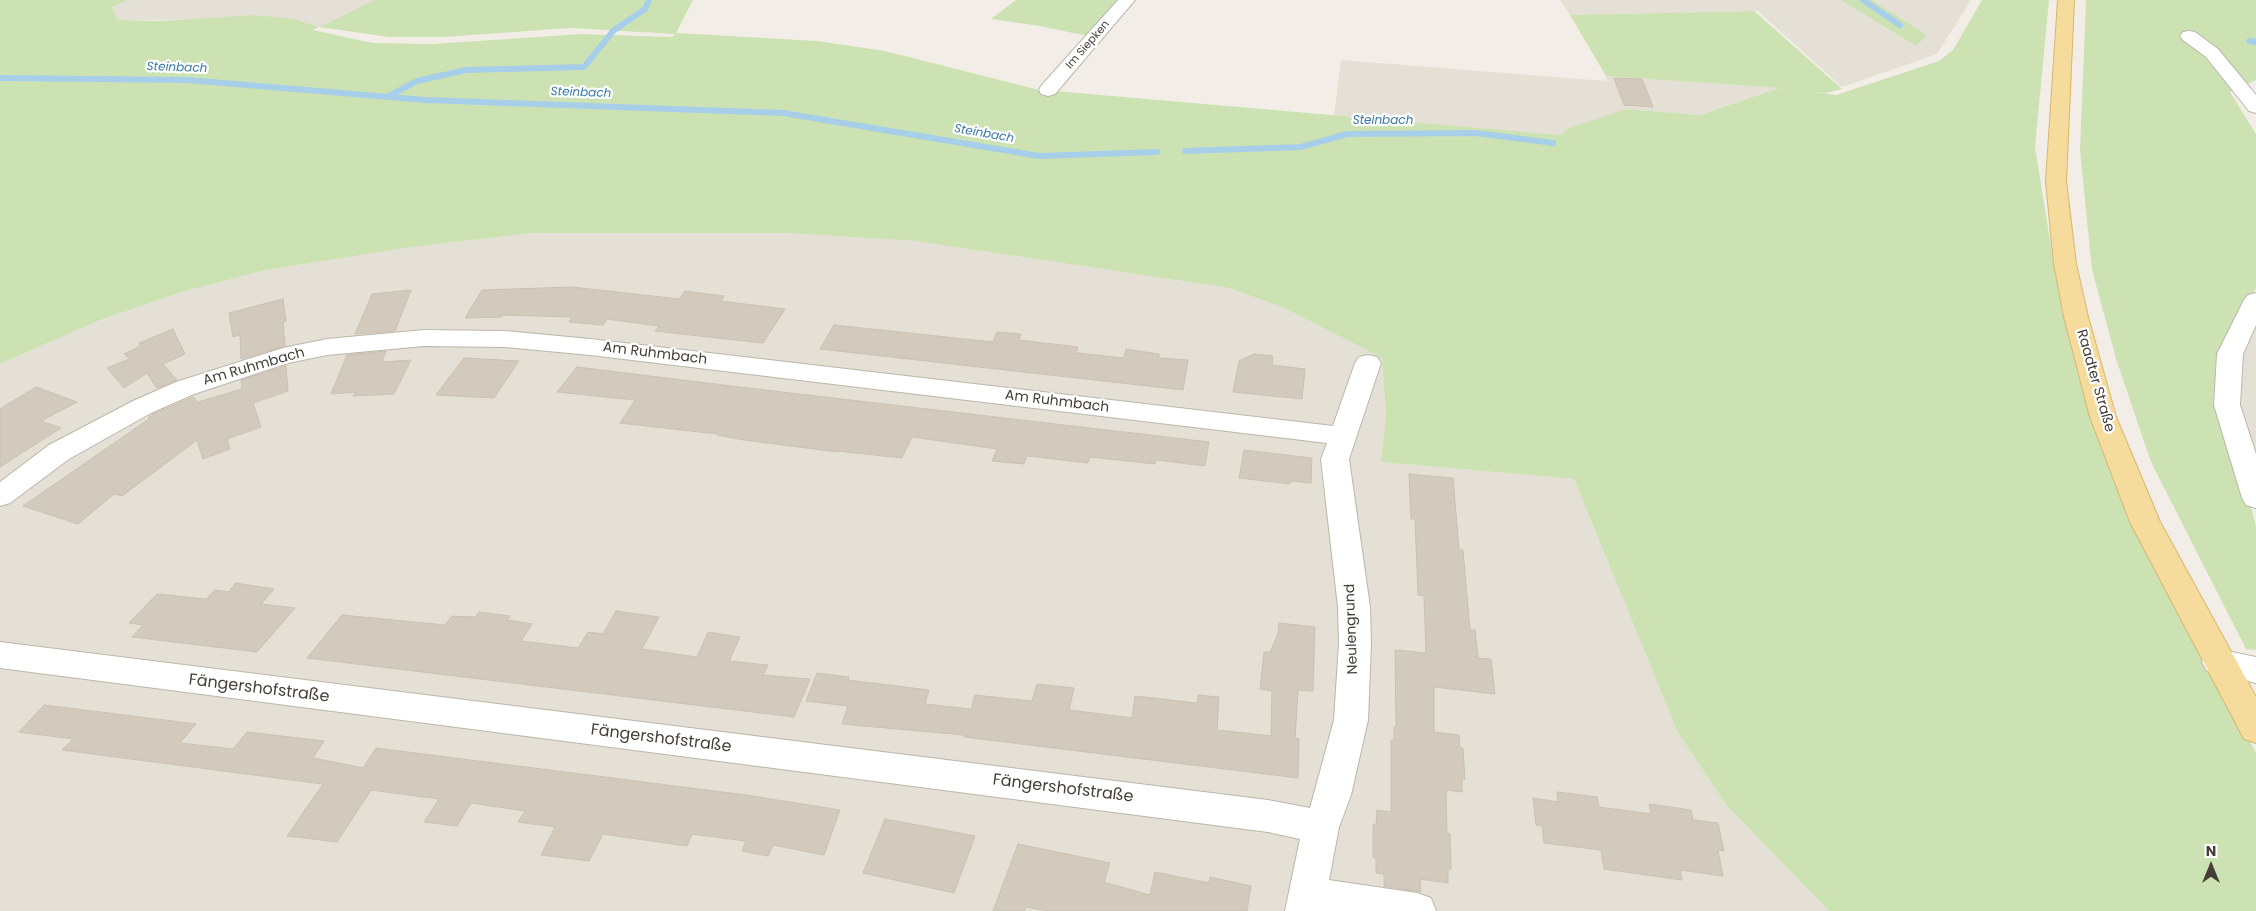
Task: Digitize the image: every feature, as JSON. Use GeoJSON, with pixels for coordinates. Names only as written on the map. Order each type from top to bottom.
{"type":"FeatureCollection","features":[{"type":"Feature","properties":{"kind":"main road","name":"Raadter Straße"},"geometry":{"type":"LineString","coordinates":[[2066,0],[2056,180],[2065,264],[2076,317],[2103,417],[2145,522],[2218,662],[2256,729]]}},
{"type":"Feature","properties":{"kind":"street","name":"Im Siepken"},"geometry":{"type":"LineString","coordinates":[[1048,90],[1127,0]]}},
{"type":"Feature","properties":{"kind":"street"},"geometry":{"type":"LineString","coordinates":[[2189,36],[2212,54],[2256,107]]}},
{"type":"Feature","properties":{"kind":"street"},"geometry":{"type":"LineString","coordinates":[[2256,300],[2230,354],[2227,405],[2256,498]]}},
{"type":"Feature","properties":{"kind":"street","name":"Am Ruhmbach"},"geometry":{"type":"LineString","coordinates":[[0,496],[59,452],[142,407],[185,388],[292,354],[345,345],[424,338],[518,340],[590,346],[1343,436]]}},
{"type":"Feature","properties":{"kind":"street","name":"Neulengrund"},"geometry":{"type":"LineString","coordinates":[[1368,364],[1335,459],[1354,607],[1354,683],[1351,720],[1333,795],[1321,827],[1306,903],[1417,911]]}},
{"type":"Feature","properties":{"kind":"street","name":"Fängershofstraße"},"geometry":{"type":"LineString","coordinates":[[0,655],[1238,812],[1321,827]]}},
{"type":"Feature","properties":{"kind":"street"},"geometry":{"type":"LineString","coordinates":[[2218,662],[2256,670]]}},
{"type":"Feature","properties":{"kind":"shaded area"},"geometry":{"type":"Polygon","coordinates":[[[128,0],[374,0],[319,27],[294,19],[118,20],[112,7],[128,0]]]}},
{"type":"Feature","properties":{"kind":"shaded area"},"geometry":{"type":"Polygon","coordinates":[[[1560,0],[1971,0],[1937,54],[1842,87],[1758,11],[1570,15],[1560,0]]]}},
{"type":"Feature","properties":{"kind":"shaded area"},"geometry":{"type":"Polygon","coordinates":[[[1341,60],[1606,81],[1606,76],[1779,88],[1700,115],[1626,109],[1569,128],[1561,135],[1334,116],[1341,60]]]}},
{"type":"Feature","properties":{"kind":"shaded area"},"geometry":{"type":"Polygon","coordinates":[[[533,233],[786,233],[915,241],[1229,288],[1284,308],[1382,358],[1386,416],[1382,462],[1574,479],[1677,731],[1727,806],[1829,911],[0,911],[0,364],[100,320],[179,293],[261,271],[411,247],[533,233]]]}},
{"type":"Feature","properties":{"kind":"shaded area"},"geometry":{"type":"Polygon","coordinates":[[[2256,311],[2256,482],[2233,407],[2232,355],[2256,311]]]}},
{"type":"Feature","properties":{"kind":"green space"},"geometry":{"type":"Polygon","coordinates":[[[0,0],[128,0],[112,7],[118,20],[160,21],[255,15],[294,19],[319,27],[374,0],[693,0],[676,33],[817,41],[885,51],[1047,92],[1055,91],[1561,135],[1569,128],[1626,109],[1700,115],[1779,88],[1606,76],[1570,15],[1754,11],[1842,89],[1826,93],[1813,92],[1836,95],[1939,61],[1953,50],[1982,0],[2049,0],[2035,147],[2053,259],[2096,418],[2204,658],[2256,753],[2256,911],[1829,911],[1727,806],[1677,731],[1574,479],[1381,462],[1386,416],[1382,358],[1284,308],[1229,288],[915,241],[786,233],[533,233],[411,247],[261,271],[179,293],[100,320],[0,364],[0,0]],[[319,27],[313,30],[372,43],[433,44],[582,34],[672,37],[675,34],[570,28],[445,37],[389,37],[319,27]]]}},
{"type":"Feature","properties":{"kind":"green space"},"geometry":{"type":"Polygon","coordinates":[[[1016,0],[1127,0],[1092,37],[1040,26],[991,19],[1016,0]]]}},
{"type":"Feature","properties":{"kind":"green space"},"geometry":{"type":"Polygon","coordinates":[[[1841,0],[1872,0],[1927,35],[1916,46],[1841,0]]]}},
{"type":"Feature","properties":{"kind":"green space"},"geometry":{"type":"Polygon","coordinates":[[[2086,0],[2256,0],[2256,80],[2230,92],[2256,134],[2256,288],[2226,351],[2240,462],[2256,527],[2256,650],[2246,649],[2151,462],[2117,362],[2092,270],[2080,151],[2086,0]]]}},
{"type":"Feature","properties":{"kind":"building"},"geometry":{"type":"Polygon","coordinates":[[[1614,78],[1642,79],[1653,107],[1624,105],[1614,78]]]}},
{"type":"Feature","properties":{"kind":"building"},"geometry":{"type":"Polygon","coordinates":[[[572,287],[679,299],[685,291],[724,296],[721,301],[785,309],[763,343],[655,331],[659,326],[607,319],[603,325],[569,322],[572,317],[503,315],[501,317],[465,318],[482,290],[572,287]]]}},
{"type":"Feature","properties":{"kind":"building"},"geometry":{"type":"Polygon","coordinates":[[[411,290],[395,331],[355,334],[372,294],[411,290]]]}},
{"type":"Feature","properties":{"kind":"building"},"geometry":{"type":"Polygon","coordinates":[[[283,299],[286,321],[283,322],[285,346],[241,359],[240,335],[233,337],[229,313],[283,299]]]}},
{"type":"Feature","properties":{"kind":"building"},"geometry":{"type":"Polygon","coordinates":[[[834,325],[993,342],[997,332],[1021,334],[1019,340],[1078,347],[1076,353],[1124,358],[1126,349],[1159,354],[1159,358],[1188,360],[1183,390],[820,349],[834,325]]]}},
{"type":"Feature","properties":{"kind":"building"},"geometry":{"type":"Polygon","coordinates":[[[173,329],[185,354],[163,364],[177,380],[157,388],[147,373],[124,388],[107,368],[129,359],[124,354],[135,349],[140,345],[139,343],[173,329]]]}},
{"type":"Feature","properties":{"kind":"building"},"geometry":{"type":"Polygon","coordinates":[[[386,351],[382,362],[411,360],[394,394],[353,396],[356,392],[331,394],[347,355],[386,351]]]}},
{"type":"Feature","properties":{"kind":"building"},"geometry":{"type":"Polygon","coordinates":[[[1254,354],[1273,356],[1272,365],[1305,369],[1302,399],[1233,392],[1239,361],[1254,354]]]}},
{"type":"Feature","properties":{"kind":"building"},"geometry":{"type":"Polygon","coordinates":[[[464,358],[519,361],[494,398],[436,395],[464,358]]]}},
{"type":"Feature","properties":{"kind":"building"},"geometry":{"type":"Polygon","coordinates":[[[286,366],[288,391],[253,403],[261,427],[227,439],[230,449],[203,459],[197,440],[122,496],[114,494],[78,524],[23,506],[149,419],[153,414],[193,397],[198,402],[242,389],[241,380],[286,366]]]}},
{"type":"Feature","properties":{"kind":"building"},"geometry":{"type":"Polygon","coordinates":[[[577,367],[1209,442],[1205,466],[1156,460],[1155,464],[1090,457],[1088,463],[1027,456],[1024,464],[992,461],[997,449],[912,437],[902,458],[838,452],[744,440],[718,434],[620,423],[635,400],[557,392],[577,367]]]}},
{"type":"Feature","properties":{"kind":"building"},"geometry":{"type":"Polygon","coordinates":[[[36,387],[77,402],[41,421],[61,428],[0,467],[0,409],[36,387]]]}},
{"type":"Feature","properties":{"kind":"building"},"geometry":{"type":"Polygon","coordinates":[[[1244,450],[1312,458],[1311,483],[1290,481],[1290,484],[1239,478],[1244,450]]]}},
{"type":"Feature","properties":{"kind":"building"},"geometry":{"type":"Polygon","coordinates":[[[1409,474],[1453,478],[1459,549],[1463,550],[1470,630],[1475,630],[1478,658],[1491,659],[1495,694],[1434,687],[1434,732],[1459,735],[1460,748],[1463,748],[1465,780],[1462,779],[1462,792],[1446,790],[1447,833],[1450,834],[1451,869],[1448,869],[1448,883],[1420,879],[1421,892],[1384,886],[1384,874],[1376,873],[1376,858],[1373,857],[1373,824],[1376,825],[1377,810],[1391,812],[1391,740],[1394,740],[1394,727],[1396,727],[1395,650],[1426,653],[1424,596],[1418,595],[1415,519],[1411,519],[1409,474]]]}},
{"type":"Feature","properties":{"kind":"building"},"geometry":{"type":"Polygon","coordinates":[[[236,583],[274,589],[261,604],[295,608],[257,652],[132,637],[143,625],[129,623],[157,594],[206,599],[215,590],[228,592],[236,583]]]}},
{"type":"Feature","properties":{"kind":"building"},"geometry":{"type":"Polygon","coordinates":[[[616,611],[659,617],[642,649],[697,657],[708,632],[740,637],[729,661],[768,665],[763,675],[810,679],[794,717],[307,658],[342,615],[445,625],[452,616],[475,617],[479,612],[510,616],[507,620],[532,624],[521,641],[578,648],[588,632],[603,634],[616,611]]]}},
{"type":"Feature","properties":{"kind":"building"},"geometry":{"type":"Polygon","coordinates":[[[1279,623],[1315,627],[1313,691],[1298,690],[1295,738],[1299,739],[1298,778],[964,737],[964,735],[842,724],[848,706],[806,701],[817,673],[849,677],[848,680],[929,690],[925,704],[971,709],[975,695],[1032,701],[1037,684],[1074,688],[1069,710],[1132,718],[1135,696],[1197,703],[1198,695],[1219,697],[1217,730],[1271,736],[1272,691],[1260,689],[1264,652],[1270,652],[1278,634],[1279,623]]]}},
{"type":"Feature","properties":{"kind":"building"},"geometry":{"type":"Polygon","coordinates":[[[44,705],[196,724],[180,743],[233,749],[247,732],[324,741],[313,758],[363,768],[376,748],[746,795],[840,810],[824,855],[773,845],[768,856],[742,851],[746,841],[692,834],[687,846],[603,834],[589,861],[541,855],[555,827],[518,822],[525,811],[471,803],[457,826],[424,822],[439,799],[371,790],[337,842],[287,836],[323,784],[62,750],[73,739],[19,732],[44,705]]]}},
{"type":"Feature","properties":{"kind":"building"},"geometry":{"type":"Polygon","coordinates":[[[1557,792],[1597,797],[1599,807],[1651,814],[1649,804],[1691,810],[1693,820],[1718,823],[1724,851],[1718,850],[1723,876],[1680,870],[1682,880],[1604,869],[1601,850],[1544,843],[1542,826],[1536,825],[1533,798],[1558,802],[1557,792]]]}},
{"type":"Feature","properties":{"kind":"building"},"geometry":{"type":"Polygon","coordinates":[[[885,819],[975,836],[954,893],[863,873],[885,819]]]}},
{"type":"Feature","properties":{"kind":"building"},"geometry":{"type":"Polygon","coordinates":[[[1018,844],[1110,863],[1104,882],[1150,895],[1155,872],[1209,883],[1210,877],[1251,886],[1247,911],[1048,911],[1026,907],[1024,911],[993,911],[1018,844]]]}},
{"type":"Feature","properties":{"kind":"waterway"},"geometry":{"type":"LineString","coordinates":[[387,97],[417,81],[466,70],[584,67],[613,31],[645,9],[649,0]]}},
{"type":"Feature","properties":{"kind":"waterway"},"geometry":{"type":"LineString","coordinates":[[1863,0],[1900,25]]}},
{"type":"Feature","properties":{"kind":"waterway","name":"Steinbach"},"geometry":{"type":"LineString","coordinates":[[2249,41],[2256,42]]}},
{"type":"Feature","properties":{"kind":"waterway","name":"Steinbach"},"geometry":{"type":"LineString","coordinates":[[0,78],[188,80],[387,97]]}},
{"type":"Feature","properties":{"kind":"waterway","name":"Steinbach"},"geometry":{"type":"LineString","coordinates":[[387,97],[425,100],[783,113],[1039,156],[1157,152]]}},
{"type":"Feature","properties":{"kind":"waterway","name":"Steinbach"},"geometry":{"type":"LineString","coordinates":[[1185,151],[1301,147],[1347,134],[1476,133],[1553,143]]}}]}
